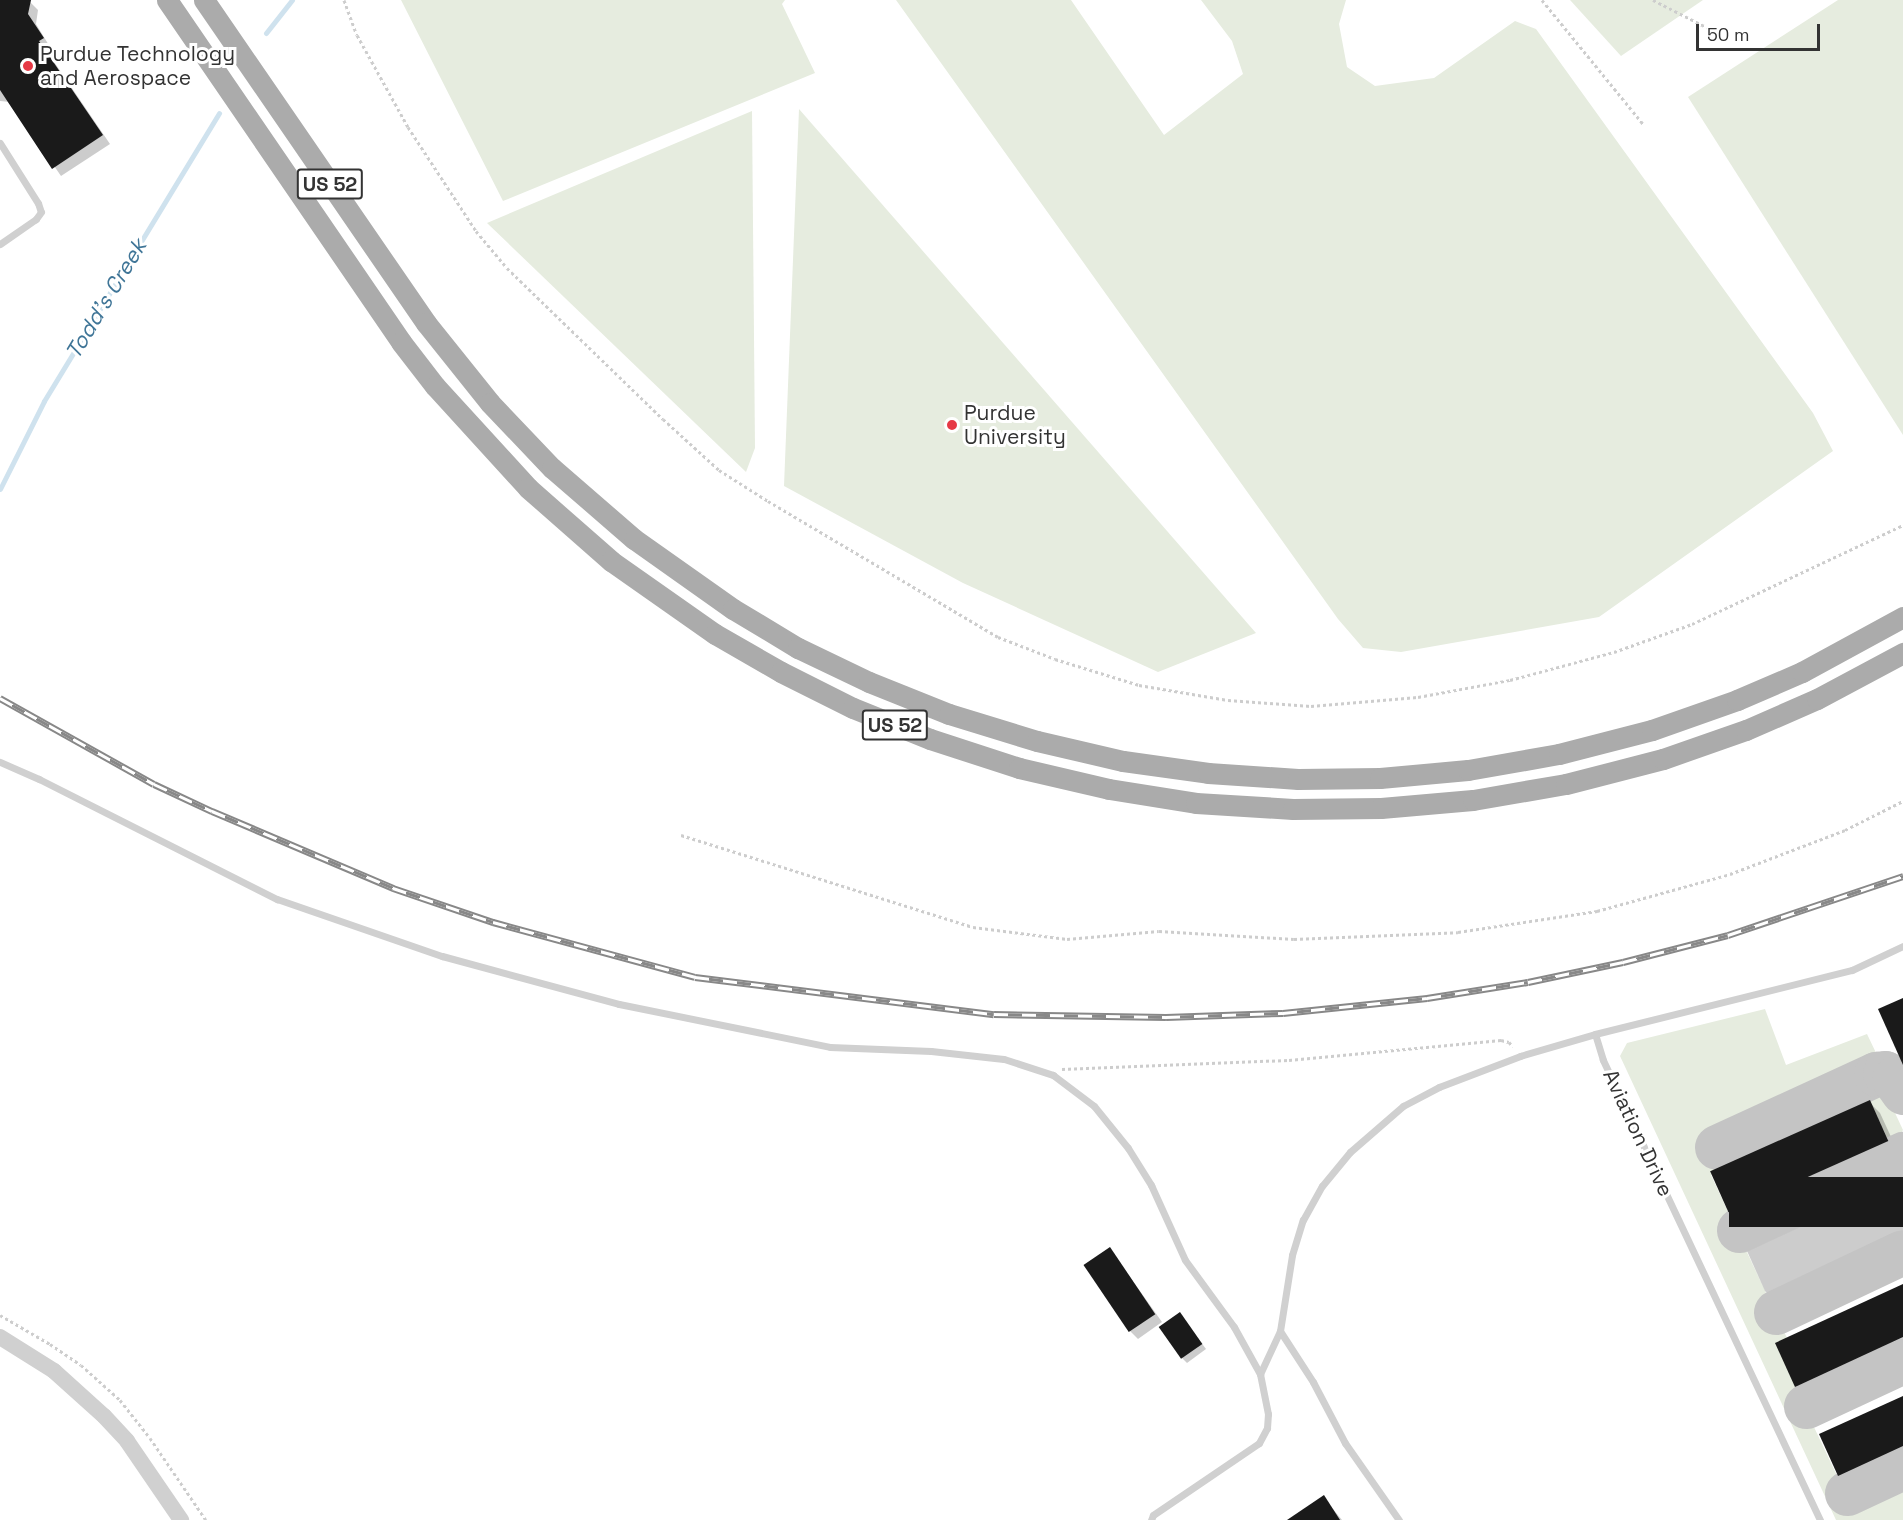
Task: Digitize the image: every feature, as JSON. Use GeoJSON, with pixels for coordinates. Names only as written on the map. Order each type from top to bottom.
{"type":"FeatureCollection","features":[{"type":"Feature","properties":{"kind":"main road","name":"US 52"},"geometry":{"type":"LineString","coordinates":[[167,0],[401,342],[441,393],[528,488],[611,561],[715,634],[781,672],[853,708],[930,739],[1019,768],[1110,789],[1196,803],[1293,809],[1381,808],[1462,801],[1566,784],[1663,759],[1746,730],[1817,699],[1903,652]]}},
{"type":"Feature","properties":{"kind":"main road","name":"US 52"},"geometry":{"type":"LineString","coordinates":[[204,0],[426,323],[490,403],[552,468],[634,539],[733,609],[798,648],[868,682],[949,714],[1037,741],[1123,761],[1208,773],[1298,779],[1380,778],[1468,770],[1559,754],[1652,730],[1737,700],[1802,672],[1903,617]]}},
{"type":"Feature","properties":{"kind":"street"},"geometry":{"type":"LineString","coordinates":[[0,1337],[54,1371],[104,1416],[127,1441],[181,1520]]}},
{"type":"Feature","properties":{"kind":"lane"},"geometry":{"type":"LineString","coordinates":[[0,143],[38,203],[41,212],[36,219],[0,244]]}},
{"type":"Feature","properties":{"kind":"lane"},"geometry":{"type":"LineString","coordinates":[[0,762],[277,899],[442,956],[619,1004],[830,1047],[931,1051],[1004,1059],[1053,1075],[1094,1106],[1128,1148],[1151,1185],[1185,1260],[1234,1327],[1260,1374],[1268,1414],[1267,1428],[1259,1443],[1153,1515],[1151,1520]]}},
{"type":"Feature","properties":{"kind":"lane"},"geometry":{"type":"LineString","coordinates":[[1260,1374],[1281,1331],[1292,1255],[1303,1220],[1322,1186],[1350,1152],[1403,1106],[1439,1087],[1520,1056],[1595,1034],[1852,970],[1903,946]]}},
{"type":"Feature","properties":{"kind":"lane","name":"Aviation Drive"},"geometry":{"type":"LineString","coordinates":[[1595,1034],[1608,1070],[1820,1520]]}},
{"type":"Feature","properties":{"kind":"lane"},"geometry":{"type":"LineString","coordinates":[[1281,1331],[1313,1382],[1345,1443],[1399,1520]]}},
{"type":"Feature","properties":{"kind":"path"},"geometry":{"type":"LineString","coordinates":[[344,0],[357,34],[408,127],[476,231],[507,268],[719,471],[999,637],[1054,659],[1139,685],[1228,700],[1311,706],[1418,697],[1510,680],[1614,652],[1692,624],[1903,525]]}},
{"type":"Feature","properties":{"kind":"path"},"geometry":{"type":"LineString","coordinates":[[1542,0],[1643,124]]}},
{"type":"Feature","properties":{"kind":"path"},"geometry":{"type":"LineString","coordinates":[[1653,0],[1716,32]]}},
{"type":"Feature","properties":{"kind":"path"},"geometry":{"type":"LineString","coordinates":[[681,835],[973,927],[1067,939],[1159,931],[1294,939],[1458,932],[1597,912],[1730,874],[1845,830],[1903,801]]}},
{"type":"Feature","properties":{"kind":"path"},"geometry":{"type":"LineString","coordinates":[[1053,1075],[1063,1068],[1289,1060],[1501,1040],[1509,1042],[1520,1056]]}},
{"type":"Feature","properties":{"kind":"shaded area"},"geometry":{"type":"Polygon","coordinates":[[[401,0],[785,0],[782,4],[815,73],[503,201],[401,0]]]}},
{"type":"Feature","properties":{"kind":"shaded area"},"geometry":{"type":"Polygon","coordinates":[[[896,0],[1071,0],[1164,135],[1243,74],[1232,41],[1201,0],[1346,0],[1339,24],[1347,67],[1375,86],[1434,78],[1515,21],[1536,29],[1813,413],[1833,451],[1599,617],[1401,652],[1363,648],[1338,619],[896,0]]]}},
{"type":"Feature","properties":{"kind":"shaded area"},"geometry":{"type":"Polygon","coordinates":[[[1570,0],[1703,0],[1621,56],[1570,0]]]}},
{"type":"Feature","properties":{"kind":"shaded area"},"geometry":{"type":"Polygon","coordinates":[[[1838,0],[1903,0],[1903,435],[1688,97],[1838,0]]]}},
{"type":"Feature","properties":{"kind":"shaded area"},"geometry":{"type":"Polygon","coordinates":[[[799,109],[1256,633],[1158,672],[963,583],[784,486],[799,109]]]}},
{"type":"Feature","properties":{"kind":"shaded area"},"geometry":{"type":"Polygon","coordinates":[[[752,111],[755,448],[746,472],[487,223],[752,111]]]}},
{"type":"Feature","properties":{"kind":"shaded area"},"geometry":{"type":"Polygon","coordinates":[[[1765,1009],[1786,1065],[1867,1034],[1878,1057],[1872,1065],[1713,1140],[1726,1167],[1711,1175],[1787,1338],[1795,1387],[1850,1503],[1903,1479],[1903,1520],[1836,1520],[1620,1056],[1627,1043],[1765,1009]]]}},
{"type":"Feature","properties":{"kind":"shaded area"},"geometry":{"type":"Polygon","coordinates":[[[1872,1086],[1880,1089],[1888,1098],[1903,1130],[1894,1147],[1876,1156],[1871,1149],[1888,1140],[1870,1101],[1867,1102],[1863,1093],[1865,1088],[1872,1086]]]}},
{"type":"Feature","properties":{"kind":"building","name":"Purdue Technology and Aerospace"},"geometry":{"type":"Polygon","coordinates":[[[0,0],[31,0],[28,14],[44,38],[39,41],[103,135],[52,169],[0,90],[0,0]]]}},
{"type":"Feature","properties":{"kind":"building"},"geometry":{"type":"Polygon","coordinates":[[[1903,998],[1903,1065],[1878,1009],[1903,998]]]}},
{"type":"Feature","properties":{"kind":"building"},"geometry":{"type":"Polygon","coordinates":[[[1870,1100],[1888,1141],[1728,1212],[1710,1171],[1870,1100]]]}},
{"type":"Feature","properties":{"kind":"building"},"geometry":{"type":"Polygon","coordinates":[[[1729,1177],[1903,1177],[1903,1227],[1729,1227],[1729,1177]]]}},
{"type":"Feature","properties":{"kind":"building"},"geometry":{"type":"Polygon","coordinates":[[[1110,1247],[1155,1314],[1129,1332],[1083,1265],[1110,1247]]]}},
{"type":"Feature","properties":{"kind":"building"},"geometry":{"type":"Polygon","coordinates":[[[1903,1284],[1903,1337],[1795,1387],[1775,1343],[1903,1284]]]}},
{"type":"Feature","properties":{"kind":"building"},"geometry":{"type":"Polygon","coordinates":[[[1180,1312],[1202,1344],[1181,1359],[1159,1327],[1180,1312]]]}},
{"type":"Feature","properties":{"kind":"building"},"geometry":{"type":"Polygon","coordinates":[[[1903,1396],[1903,1446],[1838,1476],[1819,1434],[1903,1396]]]}},
{"type":"Feature","properties":{"kind":"building"},"geometry":{"type":"Polygon","coordinates":[[[1324,1495],[1340,1520],[1287,1520],[1324,1495]]]}},
{"type":"Feature","properties":{"kind":"waterway","name":"Todd's Creek"},"geometry":{"type":"LineString","coordinates":[[266,33],[292,0]]}},
{"type":"Feature","properties":{"kind":"waterway","name":"Todd's Creek"},"geometry":{"type":"LineString","coordinates":[[0,489],[44,401],[219,113]]}},
{"type":"Feature","properties":{"kind":"taxiway"},"geometry":{"type":"LineString","coordinates":[[1717,1147],[1876,1074],[1885,1073],[1894,1079],[1903,1092]]}},
{"type":"Feature","properties":{"kind":"taxiway"},"geometry":{"type":"LineString","coordinates":[[1739,1230],[1903,1154]]}},
{"type":"Feature","properties":{"kind":"taxiway"},"geometry":{"type":"LineString","coordinates":[[1776,1312],[1903,1252]]}},
{"type":"Feature","properties":{"kind":"taxiway"},"geometry":{"type":"LineString","coordinates":[[1806,1406],[1903,1361]]}},
{"type":"Feature","properties":{"kind":"taxiway"},"geometry":{"type":"LineString","coordinates":[[1847,1493],[1903,1467]]}},
{"type":"Feature","properties":{"kind":"railway"},"geometry":{"type":"LineString","coordinates":[[0,698],[154,784],[212,811],[393,888],[493,922],[695,977],[994,1014],[1166,1017],[1283,1013],[1427,998],[1528,982],[1623,962],[1728,935],[1903,876]]}},
{"type":"Feature","properties":{"kind":"place","name":"Purdue Technology and Aerospace"},"geometry":{"type":"Point","coordinates":[28,66]}},
{"type":"Feature","properties":{"kind":"place","name":"Purdue University"},"geometry":{"type":"Point","coordinates":[952,425]}}]}
